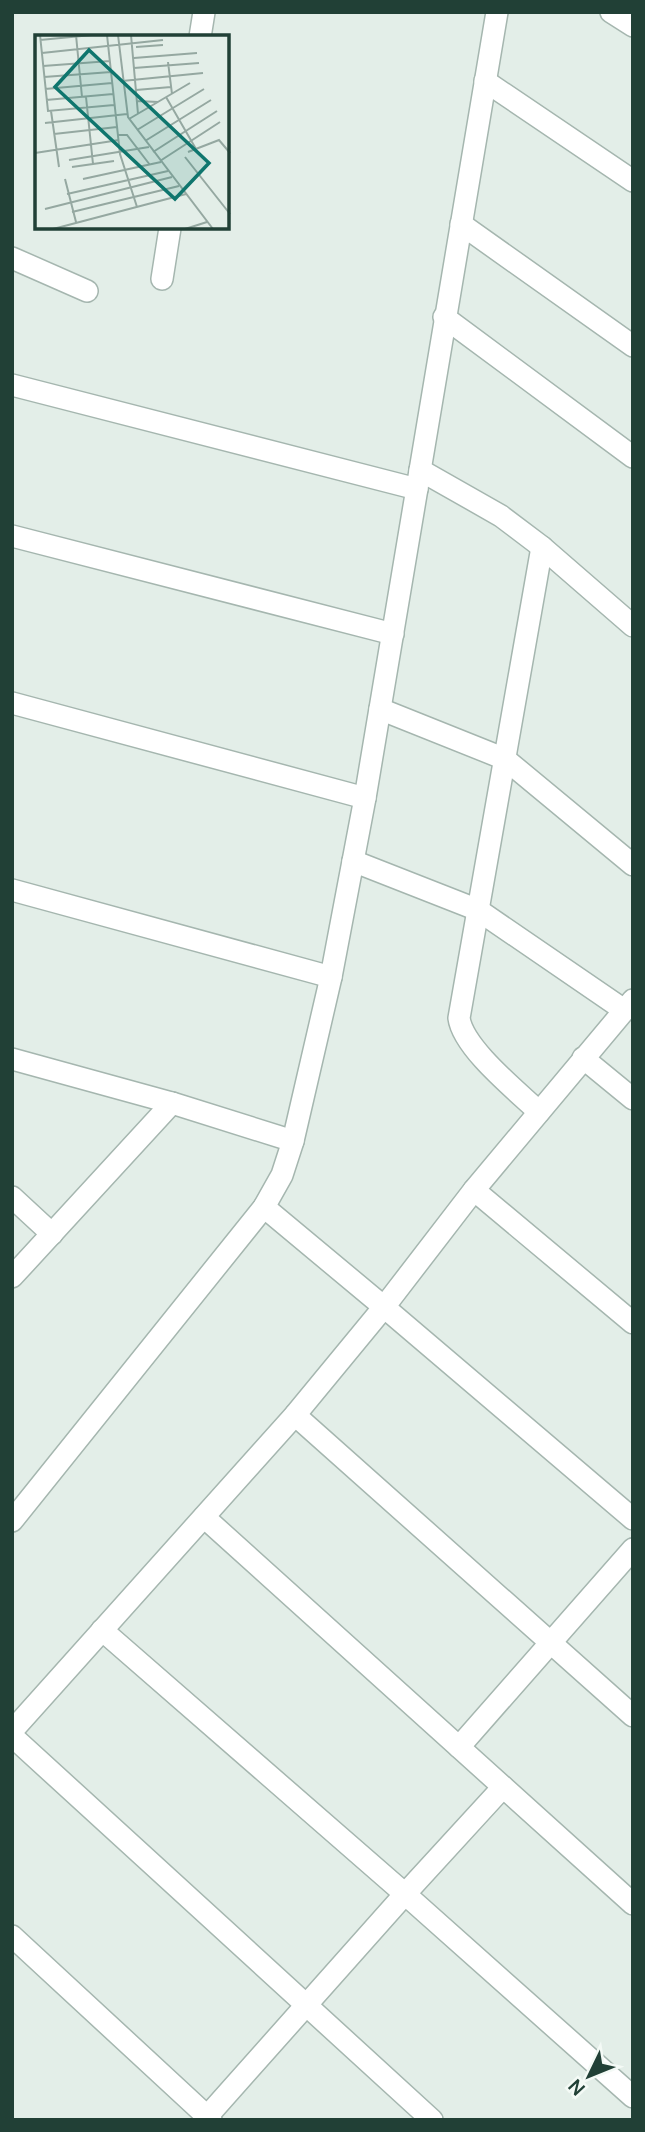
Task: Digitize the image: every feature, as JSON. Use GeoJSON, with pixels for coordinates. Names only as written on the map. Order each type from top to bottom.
{"type":"FeatureCollection","features":[{"type":"Feature","properties":{"kind":"street"},"geometry":{"type":"LineString","coordinates":[[200,35],[204,12]]}},
{"type":"Feature","properties":{"kind":"street"},"geometry":{"type":"LineString","coordinates":[[12,1521],[264,1208],[282,1175],[293,1141],[331,977],[365,798],[496,12]]}},
{"type":"Feature","properties":{"kind":"street"},"geometry":{"type":"LineString","coordinates":[[611,12],[633,26]]}},
{"type":"Feature","properties":{"kind":"street"},"geometry":{"type":"LineString","coordinates":[[485,80],[633,181]]}},
{"type":"Feature","properties":{"kind":"street"},"geometry":{"type":"LineString","coordinates":[[461,223],[633,345]]}},
{"type":"Feature","properties":{"kind":"street"},"geometry":{"type":"LineString","coordinates":[[162,279],[170,229]]}},
{"type":"Feature","properties":{"kind":"street"},"geometry":{"type":"LineString","coordinates":[[12,258],[87,291]]}},
{"type":"Feature","properties":{"kind":"street"},"geometry":{"type":"LineString","coordinates":[[444,317],[633,457]]}},
{"type":"Feature","properties":{"kind":"street"},"geometry":{"type":"LineString","coordinates":[[12,385],[418,479],[500,516],[542,547],[633,626]]}},
{"type":"Feature","properties":{"kind":"street"},"geometry":{"type":"LineString","coordinates":[[12,536],[393,634]]}},
{"type":"Feature","properties":{"kind":"street"},"geometry":{"type":"LineString","coordinates":[[539,1112],[475,1050],[460,1028],[459,1018],[542,547]]}},
{"type":"Feature","properties":{"kind":"street"},"geometry":{"type":"LineString","coordinates":[[12,703],[365,798]]}},
{"type":"Feature","properties":{"kind":"street"},"geometry":{"type":"LineString","coordinates":[[380,709],[505,759],[633,865]]}},
{"type":"Feature","properties":{"kind":"street"},"geometry":{"type":"LineString","coordinates":[[353,861],[478,910],[629,1005],[474,1191],[384,1307],[295,1415],[12,1734],[432,2120]]}},
{"type":"Feature","properties":{"kind":"street"},"geometry":{"type":"LineString","coordinates":[[12,890],[331,977]]}},
{"type":"Feature","properties":{"kind":"street"},"geometry":{"type":"LineString","coordinates":[[583,1058],[633,1100]]}},
{"type":"Feature","properties":{"kind":"street"},"geometry":{"type":"LineString","coordinates":[[12,1059],[172,1103],[293,1141]]}},
{"type":"Feature","properties":{"kind":"street"},"geometry":{"type":"LineString","coordinates":[[12,1277],[172,1103]]}},
{"type":"Feature","properties":{"kind":"street"},"geometry":{"type":"LineString","coordinates":[[474,1191],[633,1323]]}},
{"type":"Feature","properties":{"kind":"street"},"geometry":{"type":"LineString","coordinates":[[12,1197],[52,1234]]}},
{"type":"Feature","properties":{"kind":"street"},"geometry":{"type":"LineString","coordinates":[[264,1208],[633,1519]]}},
{"type":"Feature","properties":{"kind":"street"},"geometry":{"type":"LineString","coordinates":[[295,1415],[633,1716]]}},
{"type":"Feature","properties":{"kind":"street"},"geometry":{"type":"LineString","coordinates":[[204,1517],[633,1904]]}},
{"type":"Feature","properties":{"kind":"street"},"geometry":{"type":"LineString","coordinates":[[459,1747],[633,1549]]}},
{"type":"Feature","properties":{"kind":"street"},"geometry":{"type":"LineString","coordinates":[[102,1630],[633,2097]]}},
{"type":"Feature","properties":{"kind":"street"},"geometry":{"type":"LineString","coordinates":[[12,1936],[207,2119],[503,1787]]}}]}
